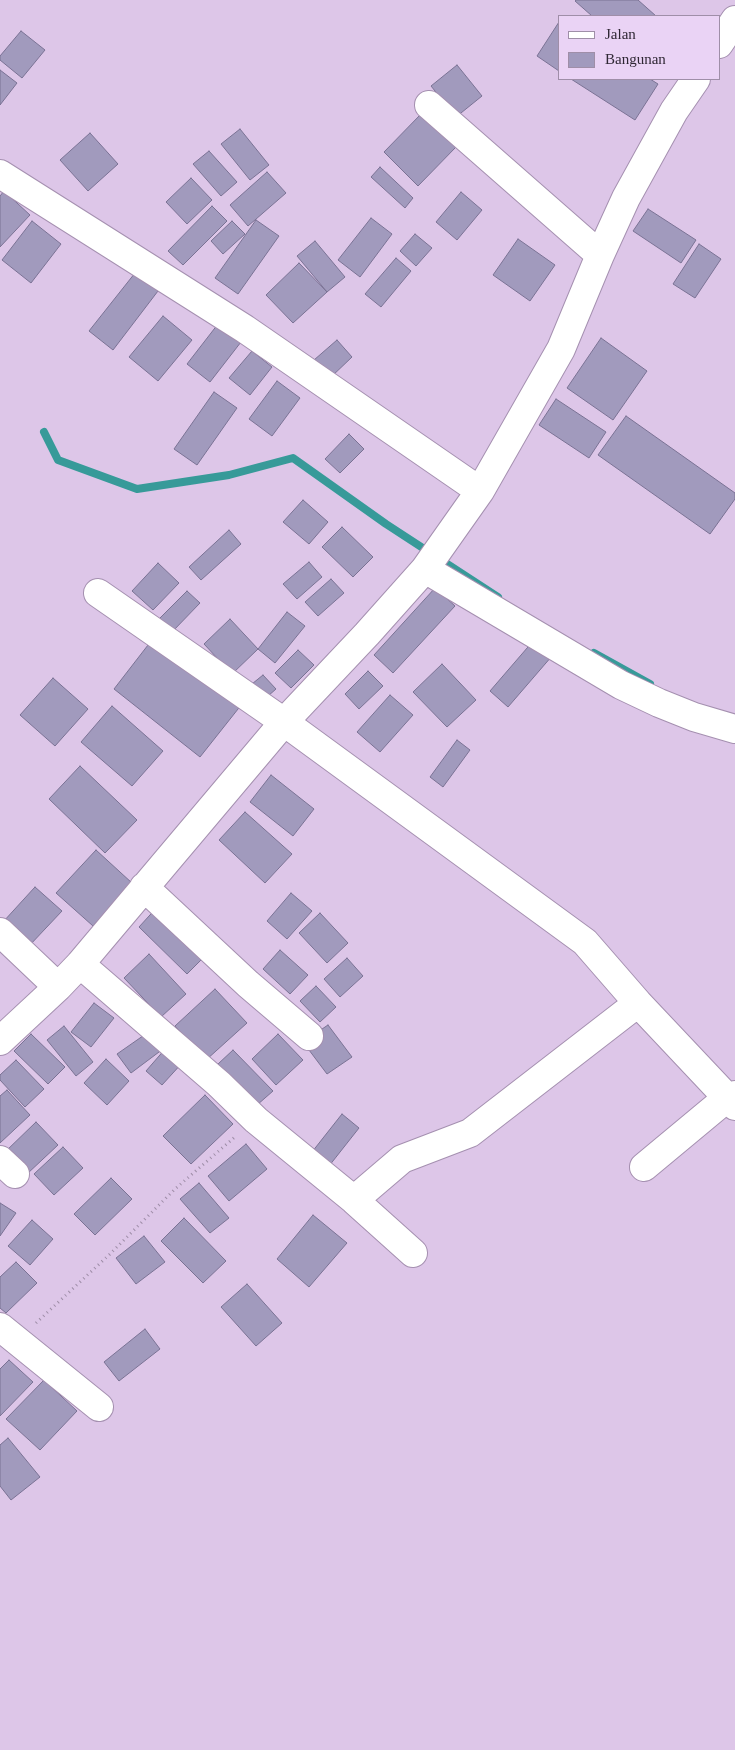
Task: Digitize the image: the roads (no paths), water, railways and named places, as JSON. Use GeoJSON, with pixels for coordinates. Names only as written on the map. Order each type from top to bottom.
{"type":"FeatureCollection","features":[{"type":"Feature","properties":{"kind":"street"},"geometry":{"type":"LineString","coordinates":[[720,42],[735,20]]}},
{"type":"Feature","properties":{"kind":"street"},"geometry":{"type":"LineString","coordinates":[[0,1041],[80,964],[284,722],[367,634],[427,565],[480,491],[561,349],[626,198],[674,111],[695,80]]}},
{"type":"Feature","properties":{"kind":"street"},"geometry":{"type":"LineString","coordinates":[[429,105],[600,255]]}},
{"type":"Feature","properties":{"kind":"street"},"geometry":{"type":"LineString","coordinates":[[0,174],[245,329],[480,491]]}},
{"type":"Feature","properties":{"kind":"street"},"geometry":{"type":"LineString","coordinates":[[427,565],[621,685],[685,714],[735,729]]}},
{"type":"Feature","properties":{"kind":"street"},"geometry":{"type":"LineString","coordinates":[[98,592],[284,722],[584,942],[638,1003],[732,1100],[644,1167]]}},
{"type":"Feature","properties":{"kind":"street"},"geometry":{"type":"LineString","coordinates":[[144,887],[248,984],[309,1036]]}},
{"type":"Feature","properties":{"kind":"street"},"geometry":{"type":"LineString","coordinates":[[0,932],[58,987]]}},
{"type":"Feature","properties":{"kind":"street"},"geometry":{"type":"LineString","coordinates":[[80,964],[219,1084],[256,1120],[354,1200],[413,1253]]}},
{"type":"Feature","properties":{"kind":"street"},"geometry":{"type":"LineString","coordinates":[[354,1200],[402,1159],[470,1133],[638,1003]]}},
{"type":"Feature","properties":{"kind":"street"},"geometry":{"type":"LineString","coordinates":[[8,1334],[99,1407]]}},
{"type":"Feature","properties":{"kind":"waterway"},"geometry":{"type":"LineString","coordinates":[[44,432],[58,460],[137,489],[229,475],[293,458],[386,524],[498,597]]}},
{"type":"Feature","properties":{"kind":"waterway"},"geometry":{"type":"LineString","coordinates":[[594,653],[650,684]]}}]}
